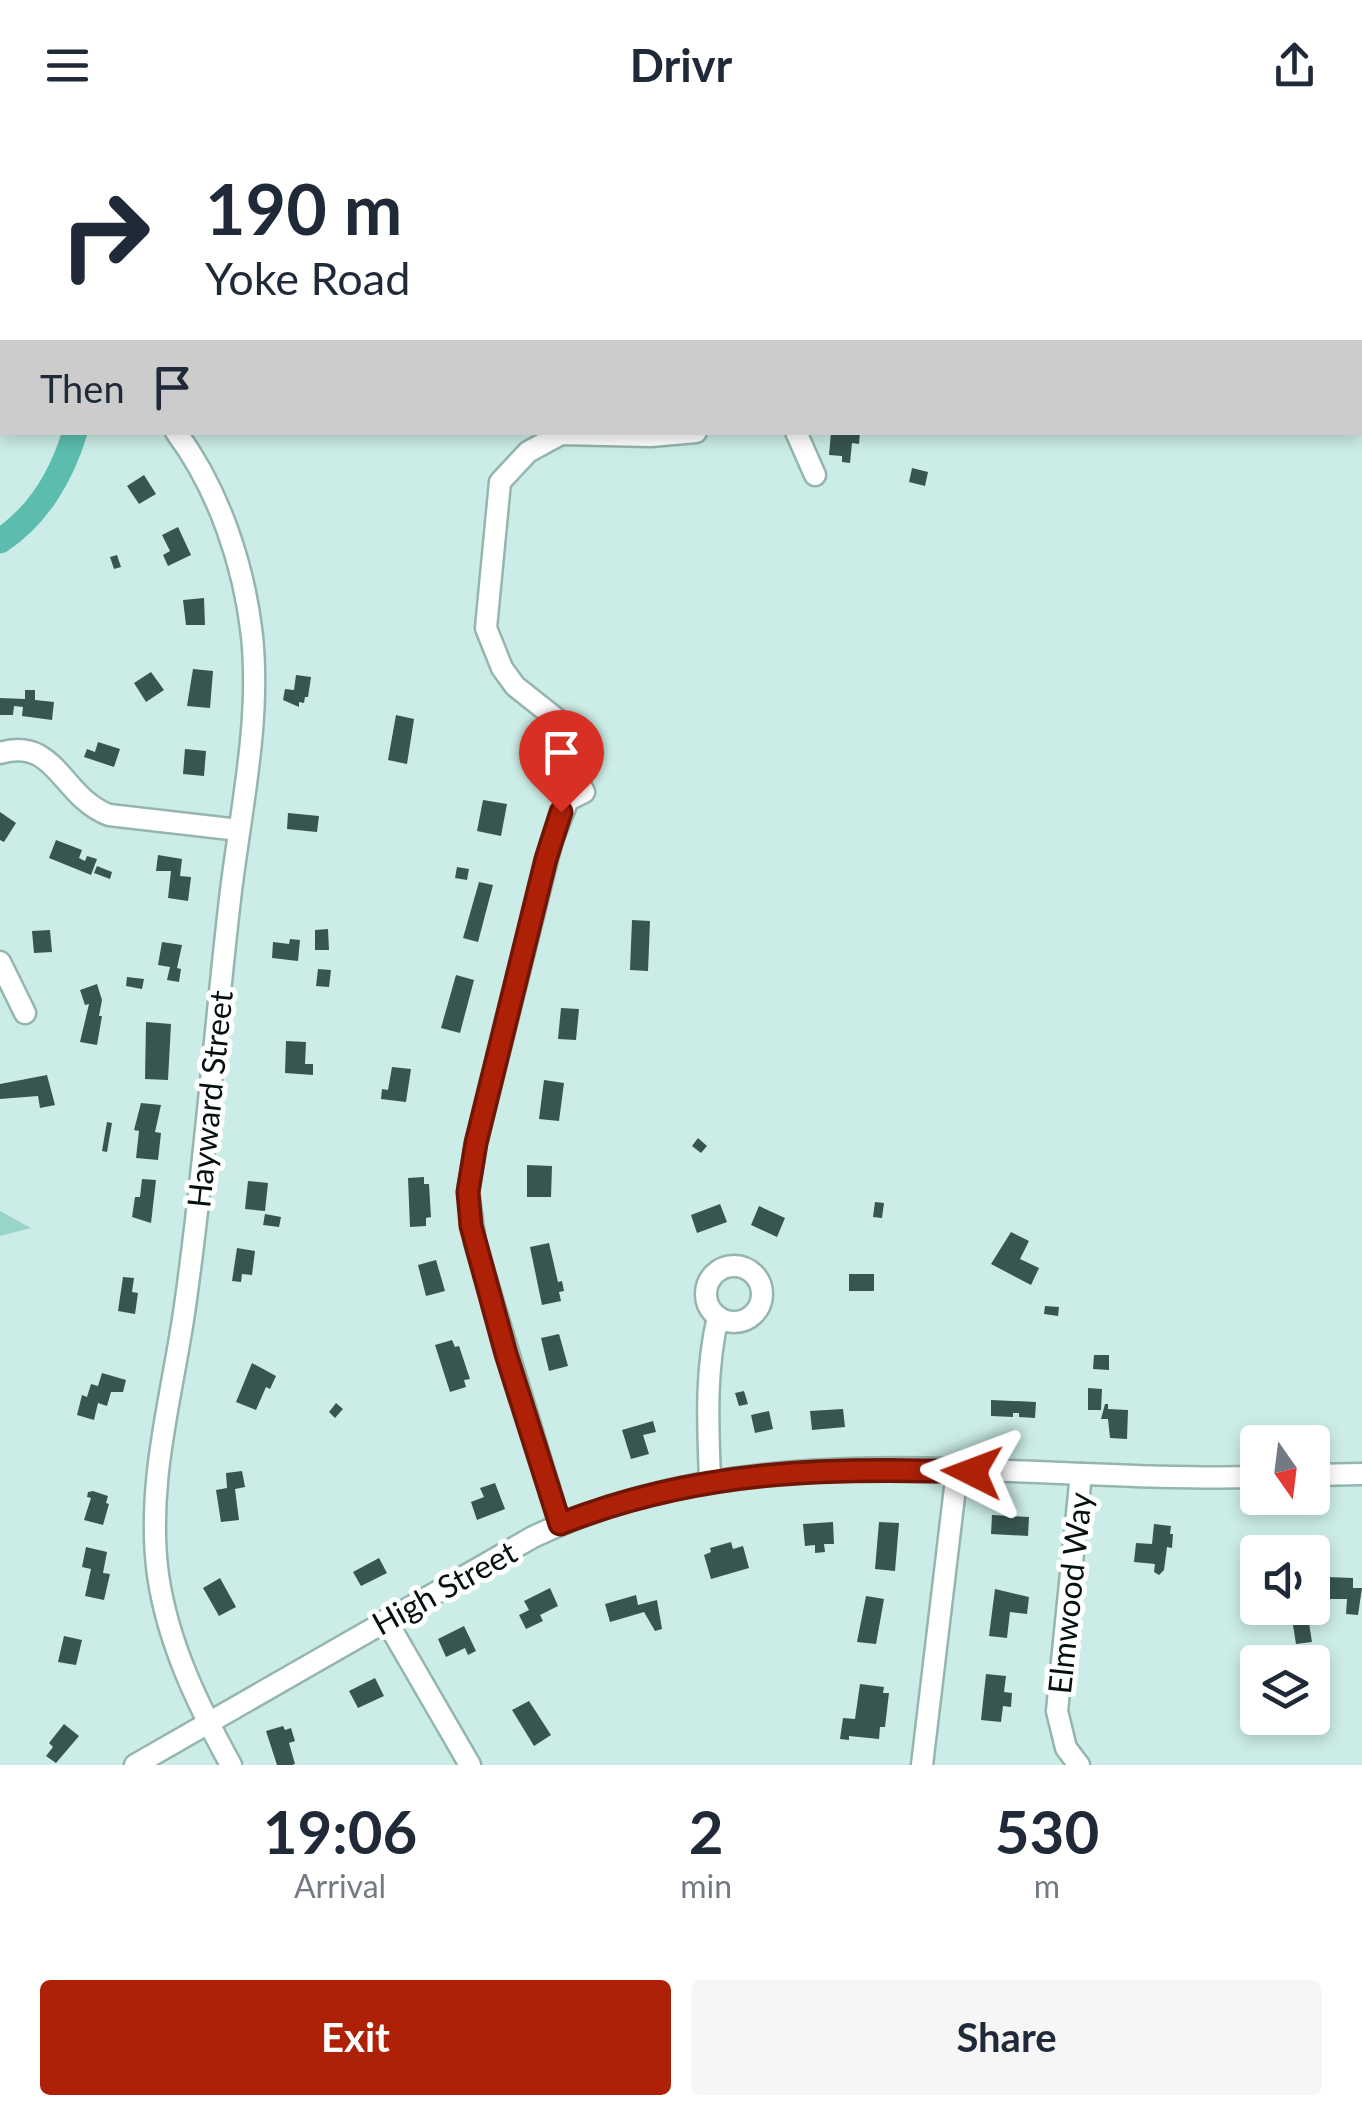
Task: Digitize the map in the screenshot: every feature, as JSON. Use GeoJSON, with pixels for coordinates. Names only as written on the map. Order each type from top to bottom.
{"type":"FeatureCollection","features":[{"type":"Feature","properties":{"kind":"street","name":"Hayward Street"},"geometry":{"type":"LineString","coordinates":[[178,435],[197,463],[220,513],[240,572],[249,612],[254,698],[188,1281],[161,1436],[154,1508],[157,1564],[166,1614],[184,1672],[231,1765]]}},
{"type":"Feature","properties":{"kind":"street"},"geometry":{"type":"LineString","coordinates":[[559,435],[528,452],[500,482],[486,628],[502,668],[515,686],[563,724],[565,754],[584,792],[568,800],[552,840],[476,1143],[468,1192],[471,1226],[506,1354],[560,1524]]}},
{"type":"Feature","properties":{"kind":"street"},"geometry":{"type":"LineString","coordinates":[[606,435],[662,435]]}},
{"type":"Feature","properties":{"kind":"street"},"geometry":{"type":"LineString","coordinates":[[797,435],[815,475]]}},
{"type":"Feature","properties":{"kind":"street"},"geometry":{"type":"LineString","coordinates":[[0,753],[22,748],[34,750],[92,809],[109,815],[239,830]]}},
{"type":"Feature","properties":{"kind":"street"},"geometry":{"type":"LineString","coordinates":[[0,962],[25,1013]]}},
{"type":"Feature","properties":{"kind":"street"},"geometry":{"type":"LineString","coordinates":[[710,1480],[708,1375],[718,1316]]}},
{"type":"Feature","properties":{"kind":"street","name":"High Street"},"geometry":{"type":"LineString","coordinates":[[135,1765],[560,1524],[628,1500],[710,1480],[850,1468],[1240,1477]]}},
{"type":"Feature","properties":{"kind":"street"},"geometry":{"type":"LineString","coordinates":[[922,1765],[957,1471]]}},
{"type":"Feature","properties":{"kind":"street","name":"Elmwood Way"},"geometry":{"type":"LineString","coordinates":[[1080,1765],[1066,1748],[1057,1710],[1081,1474]]}},
{"type":"Feature","properties":{"kind":"street"},"geometry":{"type":"LineString","coordinates":[[1330,1475],[1362,1474]]}},
{"type":"Feature","properties":{"kind":"street"},"geometry":{"type":"LineString","coordinates":[[386,1620],[470,1765]]}},
{"type":"Feature","properties":{"kind":"green space"},"geometry":{"type":"Polygon","coordinates":[[[0,1211],[31,1228],[0,1236],[0,1211]]]}},
{"type":"Feature","properties":{"kind":"building"},"geometry":{"type":"Polygon","coordinates":[[[831,435],[860,435],[859,444],[852,443],[850,463],[842,462],[842,456],[829,455],[831,435]]]}},
{"type":"Feature","properties":{"kind":"building"},"geometry":{"type":"Polygon","coordinates":[[[912,468],[928,472],[925,486],[909,482],[912,468]]]}},
{"type":"Feature","properties":{"kind":"building"},"geometry":{"type":"Polygon","coordinates":[[[144,475],[156,494],[139,504],[127,486],[144,475]]]}},
{"type":"Feature","properties":{"kind":"building"},"geometry":{"type":"Polygon","coordinates":[[[178,527],[191,555],[168,566],[163,555],[170,551],[162,535],[178,527]]]}},
{"type":"Feature","properties":{"kind":"building"},"geometry":{"type":"Polygon","coordinates":[[[117,555],[121,567],[114,569],[110,557],[117,555]]]}},
{"type":"Feature","properties":{"kind":"building"},"geometry":{"type":"Polygon","coordinates":[[[204,598],[205,625],[186,625],[183,600],[204,598]]]}},
{"type":"Feature","properties":{"kind":"building"},"geometry":{"type":"Polygon","coordinates":[[[193,669],[213,671],[210,708],[187,706],[193,669]]]}},
{"type":"Feature","properties":{"kind":"building"},"geometry":{"type":"Polygon","coordinates":[[[151,672],[164,690],[146,702],[134,683],[151,672]]]}},
{"type":"Feature","properties":{"kind":"building"},"geometry":{"type":"Polygon","coordinates":[[[296,675],[311,677],[308,697],[304,703],[299,702],[299,707],[283,700],[285,689],[294,690],[296,675]]]}},
{"type":"Feature","properties":{"kind":"building"},"geometry":{"type":"Polygon","coordinates":[[[25,690],[35,690],[35,700],[54,702],[52,720],[22,716],[23,707],[14,706],[13,715],[0,715],[0,698],[25,699],[25,690]]]}},
{"type":"Feature","properties":{"kind":"building"},"geometry":{"type":"Polygon","coordinates":[[[396,715],[414,719],[407,764],[388,760],[396,715]]]}},
{"type":"Feature","properties":{"kind":"building"},"geometry":{"type":"Polygon","coordinates":[[[98,742],[120,749],[114,767],[84,757],[87,749],[95,752],[98,742]]]}},
{"type":"Feature","properties":{"kind":"building"},"geometry":{"type":"Polygon","coordinates":[[[185,749],[206,751],[204,776],[183,774],[185,749]]]}},
{"type":"Feature","properties":{"kind":"building"},"geometry":{"type":"Polygon","coordinates":[[[483,800],[507,804],[501,836],[477,831],[483,800]]]}},
{"type":"Feature","properties":{"kind":"building"},"geometry":{"type":"Polygon","coordinates":[[[0,812],[16,823],[4,842],[0,840],[0,812]]]}},
{"type":"Feature","properties":{"kind":"building"},"geometry":{"type":"Polygon","coordinates":[[[288,813],[319,816],[317,832],[287,829],[288,813]]]}},
{"type":"Feature","properties":{"kind":"building"},"geometry":{"type":"Polygon","coordinates":[[[56,840],[82,850],[79,858],[85,861],[87,856],[97,859],[91,875],[49,858],[56,840]]]}},
{"type":"Feature","properties":{"kind":"building"},"geometry":{"type":"Polygon","coordinates":[[[158,855],[182,859],[180,876],[191,877],[188,901],[168,898],[171,871],[156,871],[158,855]]]}},
{"type":"Feature","properties":{"kind":"building"},"geometry":{"type":"Polygon","coordinates":[[[97,866],[112,872],[110,879],[94,873],[97,866]]]}},
{"type":"Feature","properties":{"kind":"building"},"geometry":{"type":"Polygon","coordinates":[[[457,867],[469,869],[467,880],[455,878],[457,867]]]}},
{"type":"Feature","properties":{"kind":"building"},"geometry":{"type":"Polygon","coordinates":[[[479,882],[493,885],[478,942],[463,938],[479,882]]]}},
{"type":"Feature","properties":{"kind":"building"},"geometry":{"type":"Polygon","coordinates":[[[632,920],[650,921],[648,971],[630,970],[632,920]]]}},
{"type":"Feature","properties":{"kind":"building"},"geometry":{"type":"Polygon","coordinates":[[[328,929],[329,950],[315,950],[315,930],[328,929]]]}},
{"type":"Feature","properties":{"kind":"building"},"geometry":{"type":"Polygon","coordinates":[[[50,930],[52,952],[34,953],[32,931],[50,930]]]}},
{"type":"Feature","properties":{"kind":"building"},"geometry":{"type":"Polygon","coordinates":[[[290,939],[300,940],[298,961],[272,958],[273,942],[289,944],[290,939]]]}},
{"type":"Feature","properties":{"kind":"building"},"geometry":{"type":"Polygon","coordinates":[[[162,942],[182,945],[177,968],[181,969],[179,982],[167,980],[170,967],[158,965],[162,942]]]}},
{"type":"Feature","properties":{"kind":"building"},"geometry":{"type":"Polygon","coordinates":[[[318,969],[331,970],[329,987],[316,986],[318,969]]]}},
{"type":"Feature","properties":{"kind":"building"},"geometry":{"type":"Polygon","coordinates":[[[456,975],[474,980],[460,1033],[441,1028],[456,975]]]}},
{"type":"Feature","properties":{"kind":"building"},"geometry":{"type":"Polygon","coordinates":[[[127,977],[144,979],[142,989],[126,986],[127,977]]]}},
{"type":"Feature","properties":{"kind":"building"},"geometry":{"type":"Polygon","coordinates":[[[97,984],[102,1016],[97,1045],[80,1042],[89,1004],[85,1005],[80,990],[97,984]]]}},
{"type":"Feature","properties":{"kind":"building"},"geometry":{"type":"Polygon","coordinates":[[[561,1008],[579,1009],[576,1040],[558,1039],[561,1008]]]}},
{"type":"Feature","properties":{"kind":"building"},"geometry":{"type":"Polygon","coordinates":[[[146,1022],[171,1024],[168,1080],[145,1079],[146,1022]]]}},
{"type":"Feature","properties":{"kind":"building"},"geometry":{"type":"Polygon","coordinates":[[[286,1041],[306,1042],[305,1064],[313,1064],[313,1075],[285,1073],[286,1041]]]}},
{"type":"Feature","properties":{"kind":"building"},"geometry":{"type":"Polygon","coordinates":[[[392,1067],[411,1069],[406,1102],[381,1099],[382,1089],[388,1090],[392,1067]]]}},
{"type":"Feature","properties":{"kind":"building"},"geometry":{"type":"Polygon","coordinates":[[[47,1075],[55,1105],[40,1108],[38,1096],[0,1099],[0,1084],[47,1075]]]}},
{"type":"Feature","properties":{"kind":"building"},"geometry":{"type":"Polygon","coordinates":[[[544,1080],[564,1083],[559,1121],[539,1119],[544,1080]]]}},
{"type":"Feature","properties":{"kind":"building"},"geometry":{"type":"Polygon","coordinates":[[[141,1103],[161,1105],[155,1132],[161,1133],[158,1160],[136,1158],[139,1131],[134,1130],[141,1103]]]}},
{"type":"Feature","properties":{"kind":"building"},"geometry":{"type":"Polygon","coordinates":[[[107,1122],[112,1123],[107,1152],[102,1151],[107,1122]]]}},
{"type":"Feature","properties":{"kind":"building"},"geometry":{"type":"Polygon","coordinates":[[[698,1138],[707,1146],[701,1153],[692,1146],[698,1138]]]}},
{"type":"Feature","properties":{"kind":"building"},"geometry":{"type":"Polygon","coordinates":[[[527,1165],[552,1166],[551,1197],[527,1197],[527,1165]]]}},
{"type":"Feature","properties":{"kind":"building"},"geometry":{"type":"Polygon","coordinates":[[[424,1177],[424,1184],[429,1184],[431,1217],[426,1218],[426,1226],[410,1227],[408,1178],[424,1177]]]}},
{"type":"Feature","properties":{"kind":"building"},"geometry":{"type":"Polygon","coordinates":[[[142,1179],[156,1180],[151,1223],[132,1217],[142,1179]]]}},
{"type":"Feature","properties":{"kind":"building"},"geometry":{"type":"Polygon","coordinates":[[[248,1181],[268,1183],[265,1211],[245,1209],[248,1181]]]}},
{"type":"Feature","properties":{"kind":"building"},"geometry":{"type":"Polygon","coordinates":[[[875,1202],[884,1203],[882,1218],[873,1217],[875,1202]]]}},
{"type":"Feature","properties":{"kind":"building"},"geometry":{"type":"Polygon","coordinates":[[[720,1204],[727,1222],[697,1233],[691,1215],[720,1204]]]}},
{"type":"Feature","properties":{"kind":"building"},"geometry":{"type":"Polygon","coordinates":[[[759,1206],[785,1218],[777,1237],[751,1225],[759,1206]]]}},
{"type":"Feature","properties":{"kind":"building"},"geometry":{"type":"Polygon","coordinates":[[[265,1214],[281,1217],[279,1227],[263,1225],[265,1214]]]}},
{"type":"Feature","properties":{"kind":"building"},"geometry":{"type":"Polygon","coordinates":[[[1011,1232],[1029,1241],[1020,1259],[1039,1268],[1031,1285],[991,1264],[1011,1232]]]}},
{"type":"Feature","properties":{"kind":"building"},"geometry":{"type":"Polygon","coordinates":[[[549,1243],[558,1282],[562,1281],[564,1291],[559,1292],[561,1301],[542,1305],[530,1247],[549,1243]]]}},
{"type":"Feature","properties":{"kind":"building"},"geometry":{"type":"Polygon","coordinates":[[[237,1248],[255,1251],[252,1275],[242,1274],[241,1282],[232,1281],[237,1248]]]}},
{"type":"Feature","properties":{"kind":"building"},"geometry":{"type":"Polygon","coordinates":[[[436,1260],[445,1291],[426,1296],[418,1265],[436,1260]]]}},
{"type":"Feature","properties":{"kind":"building"},"geometry":{"type":"Polygon","coordinates":[[[849,1274],[874,1274],[874,1291],[849,1291],[849,1274]]]}},
{"type":"Feature","properties":{"kind":"building"},"geometry":{"type":"Polygon","coordinates":[[[123,1277],[134,1278],[132,1292],[138,1293],[135,1314],[118,1311],[123,1277]]]}},
{"type":"Feature","properties":{"kind":"building"},"geometry":{"type":"Polygon","coordinates":[[[1045,1306],[1059,1307],[1058,1316],[1044,1314],[1045,1306]]]}},
{"type":"Feature","properties":{"kind":"building"},"geometry":{"type":"Polygon","coordinates":[[[559,1334],[568,1366],[549,1371],[541,1338],[559,1334]]]}},
{"type":"Feature","properties":{"kind":"building"},"geometry":{"type":"Polygon","coordinates":[[[452,1340],[455,1347],[459,1346],[470,1379],[464,1380],[466,1387],[450,1392],[435,1345],[452,1340]]]}},
{"type":"Feature","properties":{"kind":"building"},"geometry":{"type":"Polygon","coordinates":[[[1094,1355],[1109,1355],[1109,1370],[1093,1369],[1094,1355]]]}},
{"type":"Feature","properties":{"kind":"building"},"geometry":{"type":"Polygon","coordinates":[[[252,1363],[276,1376],[270,1389],[266,1387],[256,1410],[236,1402],[252,1363]]]}},
{"type":"Feature","properties":{"kind":"building"},"geometry":{"type":"Polygon","coordinates":[[[102,1373],[126,1380],[123,1392],[111,1392],[107,1406],[98,1403],[94,1420],[77,1415],[82,1395],[87,1397],[91,1384],[98,1386],[102,1373]]]}},
{"type":"Feature","properties":{"kind":"building"},"geometry":{"type":"Polygon","coordinates":[[[1088,1388],[1102,1389],[1101,1410],[1088,1410],[1088,1388]]]}},
{"type":"Feature","properties":{"kind":"building"},"geometry":{"type":"Polygon","coordinates":[[[744,1391],[748,1404],[739,1406],[735,1393],[744,1391]]]}},
{"type":"Feature","properties":{"kind":"building"},"geometry":{"type":"Polygon","coordinates":[[[991,1400],[1036,1402],[1035,1418],[1019,1417],[1019,1413],[1013,1413],[1013,1417],[991,1416],[991,1400]]]}},
{"type":"Feature","properties":{"kind":"building"},"geometry":{"type":"Polygon","coordinates":[[[336,1403],[343,1409],[335,1418],[329,1412],[336,1403]]]}},
{"type":"Feature","properties":{"kind":"building"},"geometry":{"type":"Polygon","coordinates":[[[1105,1404],[1108,1409],[1128,1410],[1127,1439],[1110,1438],[1108,1419],[1101,1419],[1105,1404]]]}},
{"type":"Feature","properties":{"kind":"building"},"geometry":{"type":"Polygon","coordinates":[[[843,1409],[845,1427],[812,1430],[810,1411],[843,1409]]]}},
{"type":"Feature","properties":{"kind":"building"},"geometry":{"type":"Polygon","coordinates":[[[769,1411],[773,1429],[755,1433],[751,1415],[769,1411]]]}},
{"type":"Feature","properties":{"kind":"building"},"geometry":{"type":"Polygon","coordinates":[[[653,1421],[656,1432],[643,1435],[649,1454],[631,1459],[622,1430],[653,1421]]]}},
{"type":"Feature","properties":{"kind":"building"},"geometry":{"type":"Polygon","coordinates":[[[242,1471],[245,1487],[235,1489],[239,1520],[221,1522],[216,1490],[227,1488],[226,1473],[242,1471]]]}},
{"type":"Feature","properties":{"kind":"building"},"geometry":{"type":"Polygon","coordinates":[[[495,1483],[505,1509],[477,1520],[471,1502],[484,1497],[480,1488],[495,1483]]]}},
{"type":"Feature","properties":{"kind":"building"},"geometry":{"type":"Polygon","coordinates":[[[88,1492],[108,1496],[103,1525],[84,1520],[91,1498],[87,1497],[88,1492]]]}},
{"type":"Feature","properties":{"kind":"building"},"geometry":{"type":"Polygon","coordinates":[[[992,1515],[1029,1517],[1028,1536],[991,1534],[992,1515]]]}},
{"type":"Feature","properties":{"kind":"building"},"geometry":{"type":"Polygon","coordinates":[[[833,1522],[834,1544],[824,1544],[825,1552],[815,1553],[815,1545],[805,1546],[803,1524],[833,1522]]]}},
{"type":"Feature","properties":{"kind":"building"},"geometry":{"type":"Polygon","coordinates":[[[879,1522],[899,1523],[895,1571],[875,1569],[879,1522]]]}},
{"type":"Feature","properties":{"kind":"building"},"geometry":{"type":"Polygon","coordinates":[[[1154,1524],[1171,1526],[1173,1534],[1172,1548],[1167,1547],[1164,1570],[1159,1575],[1154,1572],[1155,1564],[1134,1562],[1136,1543],[1152,1544],[1154,1524]]]}},
{"type":"Feature","properties":{"kind":"building"},"geometry":{"type":"Polygon","coordinates":[[[731,1542],[733,1549],[743,1546],[749,1568],[711,1579],[704,1555],[711,1552],[710,1548],[731,1542]]]}},
{"type":"Feature","properties":{"kind":"building"},"geometry":{"type":"Polygon","coordinates":[[[86,1547],[107,1552],[103,1573],[110,1574],[104,1600],[85,1596],[91,1569],[82,1567],[86,1547]]]}},
{"type":"Feature","properties":{"kind":"building"},"geometry":{"type":"Polygon","coordinates":[[[379,1558],[387,1573],[361,1586],[353,1572],[379,1558]]]}},
{"type":"Feature","properties":{"kind":"building"},"geometry":{"type":"Polygon","coordinates":[[[1330,1577],[1353,1578],[1353,1588],[1362,1588],[1358,1615],[1346,1614],[1347,1599],[1330,1599],[1330,1577]]]}},
{"type":"Feature","properties":{"kind":"building"},"geometry":{"type":"Polygon","coordinates":[[[220,1578],[236,1607],[219,1616],[203,1588],[220,1578]]]}},
{"type":"Feature","properties":{"kind":"building"},"geometry":{"type":"Polygon","coordinates":[[[550,1588],[558,1606],[540,1615],[543,1621],[526,1629],[519,1615],[529,1610],[524,1601],[550,1588]]]}},
{"type":"Feature","properties":{"kind":"building"},"geometry":{"type":"Polygon","coordinates":[[[995,1589],[1029,1597],[1027,1614],[1010,1612],[1007,1638],[989,1636],[995,1589]]]}},
{"type":"Feature","properties":{"kind":"building"},"geometry":{"type":"Polygon","coordinates":[[[636,1595],[638,1605],[657,1600],[662,1629],[655,1631],[644,1612],[610,1622],[605,1604],[636,1595]]]}},
{"type":"Feature","properties":{"kind":"building"},"geometry":{"type":"Polygon","coordinates":[[[866,1596],[884,1599],[876,1644],[857,1642],[866,1596]]]}},
{"type":"Feature","properties":{"kind":"building"},"geometry":{"type":"Polygon","coordinates":[[[1293,1625],[1309,1625],[1312,1642],[1296,1644],[1293,1625]]]}},
{"type":"Feature","properties":{"kind":"building"},"geometry":{"type":"Polygon","coordinates":[[[464,1626],[476,1651],[468,1655],[465,1648],[446,1657],[438,1639],[464,1626]]]}},
{"type":"Feature","properties":{"kind":"building"},"geometry":{"type":"Polygon","coordinates":[[[64,1636],[82,1640],[76,1665],[58,1662],[64,1636]]]}},
{"type":"Feature","properties":{"kind":"building"},"geometry":{"type":"Polygon","coordinates":[[[986,1674],[1006,1676],[1004,1692],[1012,1693],[1011,1707],[1003,1706],[1001,1722],[981,1720],[986,1674]]]}},
{"type":"Feature","properties":{"kind":"building"},"geometry":{"type":"Polygon","coordinates":[[[375,1678],[384,1696],[358,1708],[349,1691],[375,1678]]]}},
{"type":"Feature","properties":{"kind":"building"},"geometry":{"type":"Polygon","coordinates":[[[860,1684],[884,1687],[883,1693],[889,1693],[885,1727],[880,1727],[879,1739],[840,1739],[843,1718],[855,1719],[860,1684]]]}},
{"type":"Feature","properties":{"kind":"building"},"geometry":{"type":"Polygon","coordinates":[[[529,1701],[551,1735],[534,1746],[512,1710],[529,1701]]]}},
{"type":"Feature","properties":{"kind":"building"},"geometry":{"type":"Polygon","coordinates":[[[64,1724],[79,1736],[56,1763],[46,1756],[53,1747],[49,1743],[64,1724]]]}},
{"type":"Feature","properties":{"kind":"building"},"geometry":{"type":"Polygon","coordinates":[[[283,1726],[285,1730],[291,1728],[295,1741],[289,1743],[295,1764],[292,1765],[277,1765],[266,1731],[283,1726]]]}},
{"type":"Feature","properties":{"kind":"waterway"},"geometry":{"type":"LineString","coordinates":[[0,541],[26,519],[47,493],[74,435]]}},
{"type":"Feature","properties":{"kind":"route"},"geometry":{"type":"LineString","coordinates":[[561,812],[476,1143],[468,1192],[475,1243],[560,1524],[655,1492],[710,1480],[850,1468],[972,1472]]}}]}
